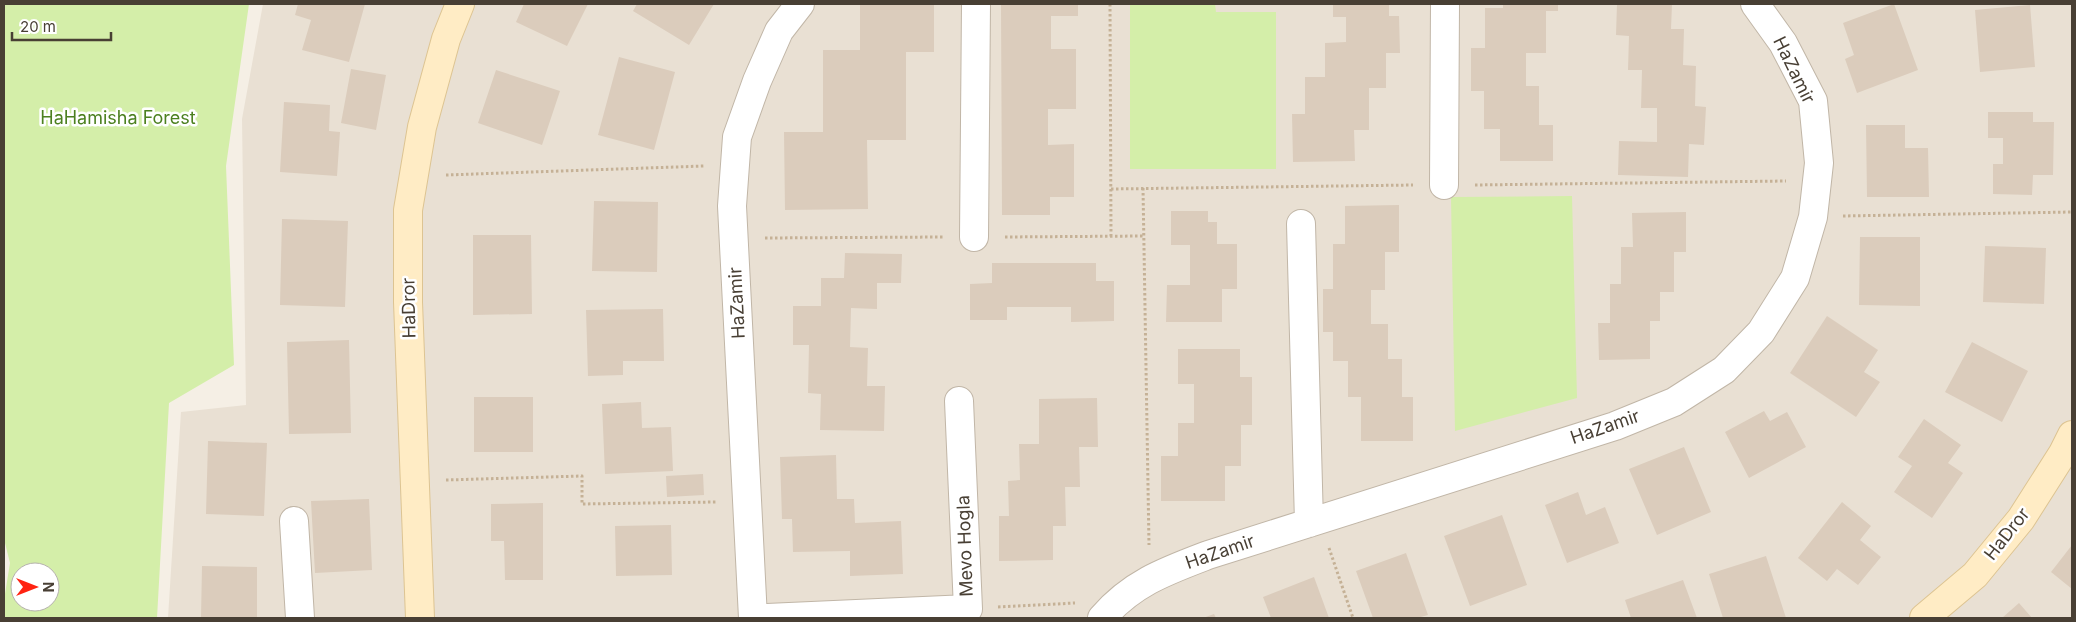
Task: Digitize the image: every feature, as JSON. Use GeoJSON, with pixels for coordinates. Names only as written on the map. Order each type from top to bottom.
{"type":"FeatureCollection","features":[{"type":"Feature","properties":{"kind":"street","name":"HaDror"},"geometry":{"type":"LineString","coordinates":[[420,618],[408,302],[408,210],[422,127],[446,39],[460,4]]}},
{"type":"Feature","properties":{"kind":"street","name":"HaZamir"},"geometry":{"type":"LineString","coordinates":[[753,618],[733,238],[732,206],[737,137],[757,81],[779,31],[800,4]]}},
{"type":"Feature","properties":{"kind":"street"},"geometry":{"type":"LineString","coordinates":[[974,237],[976,4]]}},
{"type":"Feature","properties":{"kind":"street"},"geometry":{"type":"LineString","coordinates":[[1444,185],[1445,4]]}},
{"type":"Feature","properties":{"kind":"street","name":"HaZamir"},"geometry":{"type":"LineString","coordinates":[[1109,610],[1150,579],[1208,555],[1615,426],[1674,402],[1724,370],[1761,332],[1795,278],[1813,216],[1819,163],[1813,101],[1783,43],[1754,4]]}},
{"type":"Feature","properties":{"kind":"street"},"geometry":{"type":"LineString","coordinates":[[1301,224],[1314,521]]}},
{"type":"Feature","properties":{"kind":"street","name":"Mevo Hogla"},"geometry":{"type":"LineString","coordinates":[[767,618],[968,609],[959,401]]}},
{"type":"Feature","properties":{"kind":"street","name":"HaDror"},"geometry":{"type":"LineString","coordinates":[[1924,618],[1975,575],[2021,520],[2063,454],[2072,435]]}},
{"type":"Feature","properties":{"kind":"street"},"geometry":{"type":"LineString","coordinates":[[294,521],[300,618]]}},
{"type":"Feature","properties":{"kind":"path"},"geometry":{"type":"LineString","coordinates":[[1110,4],[1111,236]]}},
{"type":"Feature","properties":{"kind":"path"},"geometry":{"type":"LineString","coordinates":[[413,177],[735,165]]}},
{"type":"Feature","properties":{"kind":"path"},"geometry":{"type":"LineString","coordinates":[[1143,188],[1150,579]]}},
{"type":"Feature","properties":{"kind":"path"},"geometry":{"type":"LineString","coordinates":[[1813,216],[2072,212]]}},
{"type":"Feature","properties":{"kind":"path"},"geometry":{"type":"LineString","coordinates":[[733,238],[1144,236]]}},
{"type":"Feature","properties":{"kind":"path"},"geometry":{"type":"LineString","coordinates":[[415,481],[582,476],[582,504],[747,502]]}},
{"type":"Feature","properties":{"kind":"path"},"geometry":{"type":"LineString","coordinates":[[1314,521],[1353,618]]}},
{"type":"Feature","properties":{"kind":"path"},"geometry":{"type":"LineString","coordinates":[[968,609],[1109,610]]}},
{"type":"Feature","properties":{"kind":"shaded area"},"geometry":{"type":"Polygon","coordinates":[[[263,4],[2072,4],[2072,618],[168,618],[181,412],[246,405],[242,119],[263,4]]]}},
{"type":"Feature","properties":{"kind":"green space","name":"HaHamisha Forest"},"geometry":{"type":"Polygon","coordinates":[[[4,4],[249,4],[226,166],[234,365],[169,403],[157,618],[4,618],[4,600],[10,563],[4,539],[4,4]]]}},
{"type":"Feature","properties":{"kind":"green space"},"geometry":{"type":"Polygon","coordinates":[[[1130,4],[1215,4],[1216,12],[1276,12],[1276,169],[1130,169],[1130,4]]]}},
{"type":"Feature","properties":{"kind":"green space"},"geometry":{"type":"Polygon","coordinates":[[[1572,196],[1577,398],[1455,431],[1451,197],[1572,196]]]}},
{"type":"Feature","properties":{"kind":"building"},"geometry":{"type":"Polygon","coordinates":[[[298,4],[365,4],[349,62],[302,50],[311,20],[295,15],[298,4]]]}},
{"type":"Feature","properties":{"kind":"building"},"geometry":{"type":"Polygon","coordinates":[[[524,4],[588,4],[567,46],[516,22],[524,4]]]}},
{"type":"Feature","properties":{"kind":"building"},"geometry":{"type":"Polygon","coordinates":[[[637,4],[714,4],[689,45],[633,11],[637,4]]]}},
{"type":"Feature","properties":{"kind":"building"},"geometry":{"type":"Polygon","coordinates":[[[860,4],[934,4],[934,52],[906,52],[906,140],[867,140],[868,209],[785,210],[784,132],[823,132],[823,50],[860,50],[860,4]]]}},
{"type":"Feature","properties":{"kind":"building"},"geometry":{"type":"Polygon","coordinates":[[[1001,4],[1078,4],[1078,16],[1051,16],[1051,49],[1076,49],[1076,109],[1048,109],[1048,145],[1074,144],[1074,197],[1050,197],[1050,215],[1002,215],[1001,4]]]}},
{"type":"Feature","properties":{"kind":"building"},"geometry":{"type":"Polygon","coordinates":[[[1333,4],[1389,4],[1389,16],[1399,16],[1400,53],[1386,53],[1386,88],[1369,88],[1369,130],[1354,130],[1355,161],[1293,162],[1292,114],[1305,114],[1305,77],[1325,77],[1325,43],[1346,42],[1346,17],[1333,17],[1333,4]]]}},
{"type":"Feature","properties":{"kind":"building"},"geometry":{"type":"Polygon","coordinates":[[[1503,4],[1558,4],[1558,11],[1546,11],[1546,53],[1526,53],[1526,86],[1539,86],[1539,125],[1553,125],[1553,161],[1500,161],[1500,129],[1484,129],[1484,91],[1471,91],[1471,48],[1485,48],[1485,8],[1503,8],[1503,4]]]}},
{"type":"Feature","properties":{"kind":"building"},"geometry":{"type":"Polygon","coordinates":[[[1617,4],[1672,4],[1671,29],[1684,29],[1683,65],[1696,66],[1695,106],[1706,107],[1704,145],[1689,144],[1688,177],[1618,175],[1619,141],[1657,142],[1657,108],[1641,108],[1642,70],[1628,70],[1629,36],[1616,35],[1617,4]]]}},
{"type":"Feature","properties":{"kind":"building"},"geometry":{"type":"Polygon","coordinates":[[[1894,4],[1918,70],[1857,93],[1845,59],[1854,55],[1843,23],[1894,4]]]}},
{"type":"Feature","properties":{"kind":"building"},"geometry":{"type":"Polygon","coordinates":[[[2030,5],[2035,67],[1980,72],[1975,10],[2030,5]]]}},
{"type":"Feature","properties":{"kind":"building"},"geometry":{"type":"Polygon","coordinates":[[[619,57],[675,72],[654,150],[598,135],[619,57]]]}},
{"type":"Feature","properties":{"kind":"building"},"geometry":{"type":"Polygon","coordinates":[[[351,69],[386,75],[376,130],[341,123],[351,69]]]}},
{"type":"Feature","properties":{"kind":"building"},"geometry":{"type":"Polygon","coordinates":[[[496,70],[560,91],[542,145],[478,123],[496,70]]]}},
{"type":"Feature","properties":{"kind":"building"},"geometry":{"type":"Polygon","coordinates":[[[284,102],[330,105],[329,131],[340,132],[337,176],[280,172],[284,102]]]}},
{"type":"Feature","properties":{"kind":"building"},"geometry":{"type":"Polygon","coordinates":[[[1988,112],[2033,112],[2033,122],[2054,122],[2053,175],[2033,175],[2032,195],[1993,194],[1993,164],[2003,164],[2003,138],[1988,138],[1988,112]]]}},
{"type":"Feature","properties":{"kind":"building"},"geometry":{"type":"Polygon","coordinates":[[[1866,125],[1905,125],[1905,148],[1928,148],[1929,197],[1867,197],[1866,125]]]}},
{"type":"Feature","properties":{"kind":"building"},"geometry":{"type":"Polygon","coordinates":[[[594,201],[658,202],[657,272],[592,271],[594,201]]]}},
{"type":"Feature","properties":{"kind":"building"},"geometry":{"type":"Polygon","coordinates":[[[1399,205],[1399,252],[1385,252],[1385,290],[1371,290],[1371,324],[1388,324],[1388,359],[1402,359],[1402,397],[1413,397],[1413,441],[1361,441],[1361,397],[1348,397],[1348,361],[1333,361],[1333,332],[1323,332],[1323,289],[1333,289],[1333,244],[1345,244],[1345,206],[1399,205]]]}},
{"type":"Feature","properties":{"kind":"building"},"geometry":{"type":"Polygon","coordinates":[[[1171,211],[1208,211],[1208,222],[1217,222],[1217,244],[1237,244],[1237,289],[1222,289],[1222,322],[1166,322],[1167,285],[1190,285],[1190,245],[1171,245],[1171,211]]]}},
{"type":"Feature","properties":{"kind":"building"},"geometry":{"type":"Polygon","coordinates":[[[1686,212],[1686,252],[1674,252],[1674,292],[1660,292],[1660,321],[1650,321],[1650,359],[1599,360],[1598,323],[1610,323],[1610,284],[1621,284],[1621,247],[1633,247],[1632,213],[1686,212]]]}},
{"type":"Feature","properties":{"kind":"building"},"geometry":{"type":"Polygon","coordinates":[[[282,219],[348,221],[345,307],[280,305],[282,219]]]}},
{"type":"Feature","properties":{"kind":"building"},"geometry":{"type":"Polygon","coordinates":[[[473,235],[531,235],[532,314],[473,315],[473,235]]]}},
{"type":"Feature","properties":{"kind":"building"},"geometry":{"type":"Polygon","coordinates":[[[1860,237],[1920,237],[1920,306],[1859,305],[1860,237]]]}},
{"type":"Feature","properties":{"kind":"building"},"geometry":{"type":"Polygon","coordinates":[[[1985,246],[2046,248],[2044,304],[1983,302],[1985,246]]]}},
{"type":"Feature","properties":{"kind":"building"},"geometry":{"type":"Polygon","coordinates":[[[845,253],[902,254],[901,283],[877,283],[877,309],[851,308],[850,347],[868,348],[867,386],[885,386],[884,431],[820,430],[821,394],[808,393],[809,345],[793,345],[793,306],[821,306],[821,278],[844,278],[845,253]]]}},
{"type":"Feature","properties":{"kind":"building"},"geometry":{"type":"Polygon","coordinates":[[[992,263],[1096,263],[1096,281],[1114,281],[1114,321],[1071,322],[1071,307],[1007,307],[1007,320],[970,320],[970,284],[992,283],[992,263]]]}},
{"type":"Feature","properties":{"kind":"building"},"geometry":{"type":"Polygon","coordinates":[[[663,309],[664,361],[623,361],[623,375],[588,376],[586,310],[663,309]]]}},
{"type":"Feature","properties":{"kind":"building"},"geometry":{"type":"Polygon","coordinates":[[[1827,316],[1878,350],[1864,372],[1880,382],[1856,417],[1790,373],[1827,316]]]}},
{"type":"Feature","properties":{"kind":"building"},"geometry":{"type":"Polygon","coordinates":[[[349,340],[351,433],[289,434],[287,342],[349,340]]]}},
{"type":"Feature","properties":{"kind":"building"},"geometry":{"type":"Polygon","coordinates":[[[1972,342],[2028,371],[2002,422],[1945,392],[1972,342]]]}},
{"type":"Feature","properties":{"kind":"building"},"geometry":{"type":"Polygon","coordinates":[[[1178,349],[1240,349],[1240,377],[1252,377],[1252,425],[1241,425],[1241,466],[1225,466],[1225,501],[1161,501],[1161,456],[1178,456],[1178,423],[1194,423],[1194,384],[1178,384],[1178,349]]]}},
{"type":"Feature","properties":{"kind":"building"},"geometry":{"type":"Polygon","coordinates":[[[474,397],[533,397],[533,452],[474,452],[474,397]]]}},
{"type":"Feature","properties":{"kind":"building"},"geometry":{"type":"Polygon","coordinates":[[[1097,398],[1098,447],[1079,447],[1080,487],[1065,487],[1066,526],[1053,526],[1053,560],[999,561],[999,516],[1009,516],[1008,481],[1020,480],[1019,444],[1039,444],[1039,399],[1097,398]]]}},
{"type":"Feature","properties":{"kind":"building"},"geometry":{"type":"Polygon","coordinates":[[[641,402],[642,428],[671,427],[673,471],[605,474],[602,404],[641,402]]]}},
{"type":"Feature","properties":{"kind":"building"},"geometry":{"type":"Polygon","coordinates":[[[1764,411],[1770,421],[1787,412],[1806,447],[1749,478],[1725,432],[1764,411]]]}},
{"type":"Feature","properties":{"kind":"building"},"geometry":{"type":"Polygon","coordinates":[[[1924,419],[1961,445],[1948,463],[1963,473],[1932,518],[1894,492],[1912,466],[1898,457],[1924,419]]]}},
{"type":"Feature","properties":{"kind":"building"},"geometry":{"type":"Polygon","coordinates":[[[208,441],[267,443],[264,516],[206,514],[208,441]]]}},
{"type":"Feature","properties":{"kind":"building"},"geometry":{"type":"Polygon","coordinates":[[[1684,447],[1711,512],[1657,535],[1629,469],[1684,447]]]}},
{"type":"Feature","properties":{"kind":"building"},"geometry":{"type":"Polygon","coordinates":[[[836,455],[837,499],[854,499],[855,523],[901,521],[903,574],[850,576],[850,551],[793,552],[792,519],[782,519],[780,457],[836,455]]]}},
{"type":"Feature","properties":{"kind":"building"},"geometry":{"type":"Polygon","coordinates":[[[703,474],[704,495],[667,497],[666,476],[703,474]]]}},
{"type":"Feature","properties":{"kind":"building"},"geometry":{"type":"Polygon","coordinates":[[[1578,492],[1586,515],[1605,507],[1619,543],[1567,563],[1545,505],[1578,492]]]}},
{"type":"Feature","properties":{"kind":"building"},"geometry":{"type":"Polygon","coordinates":[[[369,499],[372,570],[315,573],[311,501],[369,499]]]}},
{"type":"Feature","properties":{"kind":"building"},"geometry":{"type":"Polygon","coordinates":[[[1842,502],[1871,526],[1860,540],[1881,557],[1858,585],[1837,569],[1827,581],[1798,558],[1842,502]]]}},
{"type":"Feature","properties":{"kind":"building"},"geometry":{"type":"Polygon","coordinates":[[[543,503],[543,580],[505,580],[504,541],[491,541],[491,504],[543,503]]]}},
{"type":"Feature","properties":{"kind":"building"},"geometry":{"type":"Polygon","coordinates":[[[1502,515],[1527,585],[1470,606],[1444,536],[1502,515]]]}},
{"type":"Feature","properties":{"kind":"building"},"geometry":{"type":"Polygon","coordinates":[[[671,525],[672,575],[616,576],[615,526],[671,525]]]}},
{"type":"Feature","properties":{"kind":"building"},"geometry":{"type":"Polygon","coordinates":[[[2072,545],[2072,589],[2051,572],[2072,545]]]}},
{"type":"Feature","properties":{"kind":"building"},"geometry":{"type":"Polygon","coordinates":[[[1406,553],[1428,615],[1417,618],[1373,618],[1356,571],[1406,553]]]}},
{"type":"Feature","properties":{"kind":"building"},"geometry":{"type":"Polygon","coordinates":[[[1766,556],[1786,618],[1723,618],[1709,574],[1766,556]]]}},
{"type":"Feature","properties":{"kind":"building"},"geometry":{"type":"Polygon","coordinates":[[[202,566],[257,567],[257,618],[201,618],[202,566]]]}},
{"type":"Feature","properties":{"kind":"building"},"geometry":{"type":"Polygon","coordinates":[[[1314,577],[1329,618],[1271,618],[1263,597],[1314,577]]]}},
{"type":"Feature","properties":{"kind":"building"},"geometry":{"type":"Polygon","coordinates":[[[1683,580],[1697,618],[1631,618],[1625,600],[1683,580]]]}},
{"type":"Feature","properties":{"kind":"building"},"geometry":{"type":"Polygon","coordinates":[[[2019,603],[2032,618],[2002,618],[2019,603]]]}},
{"type":"Feature","properties":{"kind":"building"},"geometry":{"type":"Polygon","coordinates":[[[1214,614],[1216,618],[1203,618],[1214,614]]]}}]}
